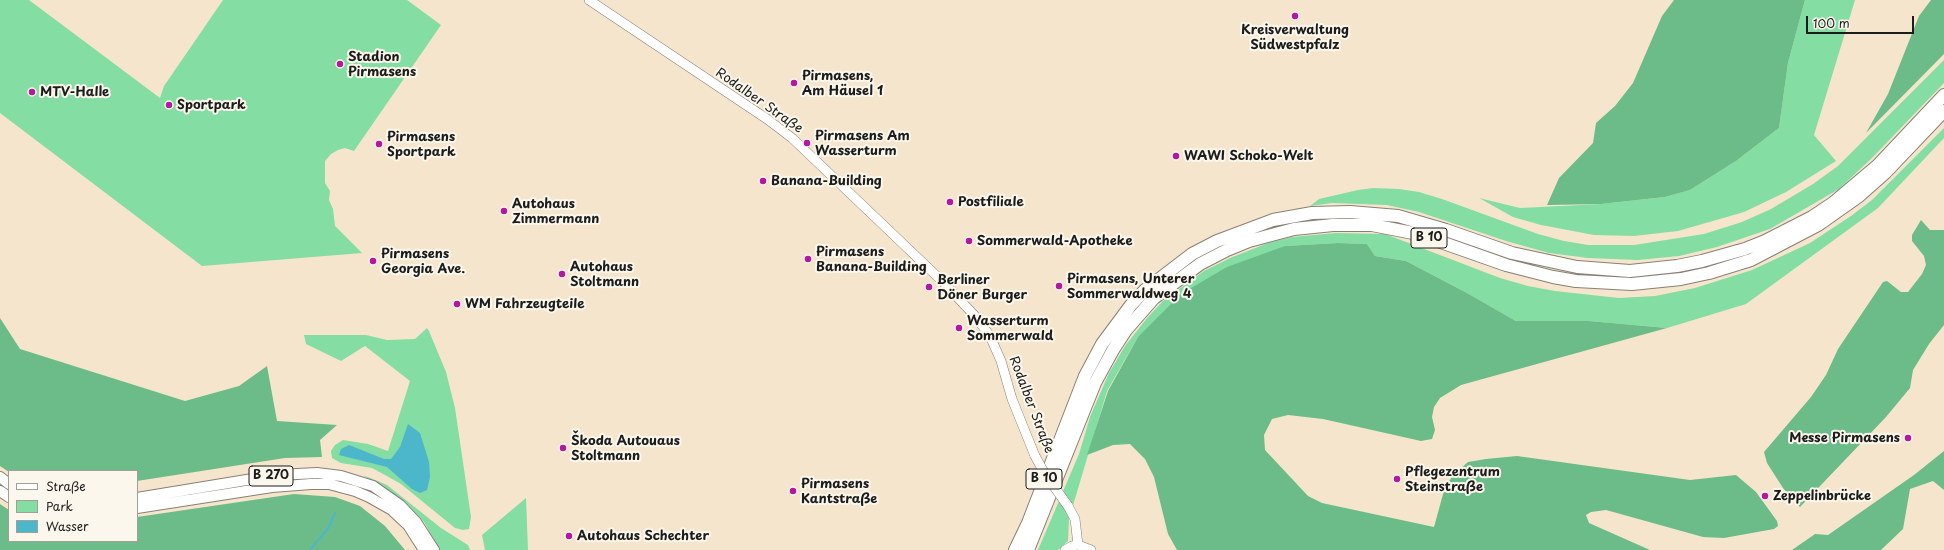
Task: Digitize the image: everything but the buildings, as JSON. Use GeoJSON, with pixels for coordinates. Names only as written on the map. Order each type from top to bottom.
{"type":"FeatureCollection","features":[{"type":"Feature","properties":{"kind":"highway","name":"B 10"},"geometry":{"type":"LineString","coordinates":[[1015,550],[1028,523],[1085,376],[1102,344],[1131,305],[1145,290],[1192,254],[1217,241],[1273,220],[1312,214],[1350,212],[1398,216],[1446,230],[1512,253],[1577,267],[1630,271],[1669,267],[1702,261],[1746,249],[1766,241],[1812,217],[1833,203],[1878,165],[1944,95]]}},
{"type":"Feature","properties":{"kind":"highway","name":"B 10"},"geometry":{"type":"LineString","coordinates":[[1028,550],[1095,382],[1126,330],[1154,298],[1172,283],[1200,264],[1227,250],[1294,229],[1333,225],[1372,226],[1418,234],[1506,265],[1553,277],[1576,281],[1632,284],[1681,279],[1709,273],[1750,260],[1818,225],[1859,196],[1885,173],[1944,111]]}},
{"type":"Feature","properties":{"kind":"main road","name":"Rodalber Straße"},"geometry":{"type":"LineString","coordinates":[[589,0],[767,119],[792,138],[943,282],[971,312],[990,336],[1001,362],[1012,399],[1035,456],[1048,479],[1068,506],[1074,519],[1078,545]]}},
{"type":"Feature","properties":{"kind":"main road","name":"B 270"},"geometry":{"type":"LineString","coordinates":[[138,498],[277,475],[317,473],[341,476],[373,486],[400,504],[416,522],[434,550]]}},
{"type":"Feature","properties":{"kind":"main road"},"geometry":{"type":"LineString","coordinates":[[0,477],[8,483]]}},
{"type":"Feature","properties":{"kind":"main road","name":"B 270"},"geometry":{"type":"LineString","coordinates":[[138,508],[272,487],[329,484],[355,491],[392,510],[408,525],[424,550]]}},
{"type":"Feature","properties":{"kind":"main road"},"geometry":{"type":"LineString","coordinates":[[1065,550],[1072,546],[1078,545],[1091,550]]}},
{"type":"Feature","properties":{"kind":"green space"},"geometry":{"type":"Polygon","coordinates":[[[0,0],[29,0],[160,98],[164,86],[223,0],[407,0],[441,25],[354,151],[345,148],[338,150],[331,154],[325,161],[325,183],[330,191],[329,200],[333,209],[335,226],[362,253],[202,266],[0,113],[0,0]]]}},
{"type":"Feature","properties":{"kind":"green space"},"geometry":{"type":"Polygon","coordinates":[[[1674,0],[1805,0],[1788,63],[1779,128],[1736,161],[1690,190],[1665,197],[1601,204],[1547,205],[1559,178],[1593,143],[1596,123],[1615,106],[1633,83],[1662,16],[1674,0]]]}},
{"type":"Feature","properties":{"kind":"green space"},"geometry":{"type":"Polygon","coordinates":[[[1805,0],[1855,0],[1814,135],[1836,161],[1786,192],[1744,212],[1678,231],[1634,236],[1594,235],[1541,225],[1513,217],[1479,198],[1520,208],[1601,204],[1665,197],[1690,190],[1736,161],[1779,128],[1788,63],[1805,0]]]}},
{"type":"Feature","properties":{"kind":"green space"},"geometry":{"type":"Polygon","coordinates":[[[1931,0],[1944,0],[1944,54],[1866,133],[1888,94],[1919,16],[1931,0]]]}},
{"type":"Feature","properties":{"kind":"green space"},"geometry":{"type":"Polygon","coordinates":[[[1944,60],[1944,83],[1873,157],[1839,189],[1770,229],[1717,247],[1679,256],[1638,260],[1588,258],[1549,253],[1506,241],[1419,212],[1387,205],[1332,203],[1310,206],[1319,199],[1358,190],[1373,188],[1399,189],[1419,192],[1442,199],[1538,234],[1564,241],[1588,245],[1634,245],[1704,234],[1742,222],[1771,209],[1813,184],[1838,166],[1944,60]]]}},
{"type":"Feature","properties":{"kind":"green space"},"geometry":{"type":"Polygon","coordinates":[[[1944,128],[1944,138],[1878,208],[1746,304],[1667,328],[1589,321],[1516,321],[1406,261],[1375,256],[1367,244],[1338,243],[1285,246],[1138,337],[1107,391],[1069,519],[1068,541],[1058,550],[1038,550],[1079,454],[1090,417],[1109,373],[1125,346],[1163,301],[1204,271],[1230,258],[1268,243],[1292,237],[1336,233],[1385,234],[1500,278],[1528,286],[1555,291],[1619,298],[1655,296],[1695,288],[1752,270],[1810,243],[1872,200],[1944,128]]]}},
{"type":"Feature","properties":{"kind":"green space"},"geometry":{"type":"Polygon","coordinates":[[[1921,220],[1930,230],[1944,230],[1944,325],[1929,344],[1913,370],[1910,388],[1886,417],[1800,507],[1783,488],[1767,463],[1764,452],[1811,397],[1826,375],[1838,349],[1883,282],[1887,281],[1901,292],[1908,292],[1922,274],[1926,265],[1924,256],[1912,241],[1912,235],[1921,220]]]}},
{"type":"Feature","properties":{"kind":"green space"},"geometry":{"type":"Polygon","coordinates":[[[1338,243],[1367,244],[1375,256],[1406,261],[1516,321],[1589,321],[1667,328],[1461,385],[1440,398],[1434,407],[1432,417],[1435,430],[1432,439],[1421,441],[1323,419],[1288,415],[1272,419],[1264,435],[1265,450],[1308,496],[1322,503],[1434,527],[1445,487],[1454,474],[1468,462],[1517,456],[1690,480],[1736,475],[1756,492],[1777,521],[1778,526],[1774,529],[1724,538],[1703,537],[1606,510],[1591,512],[1586,515],[1589,523],[1650,550],[1177,550],[1168,534],[1154,477],[1145,459],[1130,444],[1113,445],[1087,455],[1108,391],[1138,337],[1181,294],[1227,267],[1285,246],[1338,243]]]}},
{"type":"Feature","properties":{"kind":"green space"},"geometry":{"type":"Polygon","coordinates":[[[0,318],[20,349],[185,401],[239,386],[267,366],[277,421],[337,425],[320,440],[322,457],[285,458],[138,481],[138,470],[8,470],[8,471],[0,466],[0,318]]]}},
{"type":"Feature","properties":{"kind":"green space"},"geometry":{"type":"Polygon","coordinates":[[[427,328],[446,372],[455,408],[471,517],[469,529],[463,530],[455,528],[401,484],[372,468],[341,463],[332,458],[331,451],[335,445],[343,440],[368,444],[388,451],[410,381],[365,346],[341,361],[306,344],[304,335],[366,335],[387,340],[415,339],[427,328]]]}},
{"type":"Feature","properties":{"kind":"green space"},"geometry":{"type":"Polygon","coordinates":[[[1944,451],[1944,490],[1933,481],[1910,489],[1903,529],[1881,550],[1792,550],[1815,534],[1828,535],[1914,475],[1944,451]]]}},
{"type":"Feature","properties":{"kind":"green space"},"geometry":{"type":"Polygon","coordinates":[[[363,475],[387,485],[441,528],[468,545],[470,550],[440,550],[424,522],[402,500],[363,475]]]}},
{"type":"Feature","properties":{"kind":"green space"},"geometry":{"type":"Polygon","coordinates":[[[294,494],[335,497],[360,506],[385,526],[405,550],[0,550],[0,504],[8,509],[8,542],[138,542],[138,517],[294,494]]]}},
{"type":"Feature","properties":{"kind":"green space"},"geometry":{"type":"Polygon","coordinates":[[[526,498],[528,550],[485,550],[482,535],[526,498]]]}},
{"type":"Feature","properties":{"kind":"water"},"geometry":{"type":"Polygon","coordinates":[[[408,424],[420,433],[429,462],[430,477],[427,490],[420,493],[412,489],[387,467],[339,455],[341,449],[349,445],[384,459],[391,459],[400,447],[408,424]]]}},
{"type":"Feature","properties":{"kind":"waterway"},"geometry":{"type":"LineString","coordinates":[[310,550],[329,527],[335,513]]}},
{"type":"Feature","properties":{"kind":"place","name":"Kreisverwaltung Südwestpfalz"},"geometry":{"type":"Point","coordinates":[1295,16]}},
{"type":"Feature","properties":{"kind":"place","name":"Stadion Pirmasens"},"geometry":{"type":"Point","coordinates":[340,64]}},
{"type":"Feature","properties":{"kind":"place","name":"Pirmasens, Am Häusel 1"},"geometry":{"type":"Point","coordinates":[794,83]}},
{"type":"Feature","properties":{"kind":"place","name":"MTV-Halle"},"geometry":{"type":"Point","coordinates":[32,92]}},
{"type":"Feature","properties":{"kind":"place","name":"Sportpark"},"geometry":{"type":"Point","coordinates":[169,105]}},
{"type":"Feature","properties":{"kind":"place","name":"Pirmasens Am Wasserturm"},"geometry":{"type":"Point","coordinates":[807,143]}},
{"type":"Feature","properties":{"kind":"place","name":"Pirmasens Sportpark"},"geometry":{"type":"Point","coordinates":[379,144]}},
{"type":"Feature","properties":{"kind":"place","name":"WAWI Schoko-Welt"},"geometry":{"type":"Point","coordinates":[1176,156]}},
{"type":"Feature","properties":{"kind":"place","name":"Banana-Building"},"geometry":{"type":"Point","coordinates":[763,181]}},
{"type":"Feature","properties":{"kind":"place","name":"Postfiliale"},"geometry":{"type":"Point","coordinates":[950,202]}},
{"type":"Feature","properties":{"kind":"place","name":"Autohaus Zimmermann"},"geometry":{"type":"Point","coordinates":[504,211]}},
{"type":"Feature","properties":{"kind":"place","name":"Sommerwald-Apotheke"},"geometry":{"type":"Point","coordinates":[969,241]}},
{"type":"Feature","properties":{"kind":"place","name":"Pirmasens Banana-Building"},"geometry":{"type":"Point","coordinates":[808,259]}},
{"type":"Feature","properties":{"kind":"place","name":"Pirmasens Georgia Ave."},"geometry":{"type":"Point","coordinates":[373,261]}},
{"type":"Feature","properties":{"kind":"place","name":"Autohaus Stoltmann"},"geometry":{"type":"Point","coordinates":[562,274]}},
{"type":"Feature","properties":{"kind":"place","name":"Pirmasens, Unterer Sommerwaldweg 4"},"geometry":{"type":"Point","coordinates":[1059,286]}},
{"type":"Feature","properties":{"kind":"place","name":"Berliner Döner Burger"},"geometry":{"type":"Point","coordinates":[929,287]}},
{"type":"Feature","properties":{"kind":"place","name":"WM Fahrzeugteile"},"geometry":{"type":"Point","coordinates":[457,304]}},
{"type":"Feature","properties":{"kind":"place","name":"Wasserturm Sommerwald"},"geometry":{"type":"Point","coordinates":[959,328]}},
{"type":"Feature","properties":{"kind":"place","name":"Messe Pirmasens"},"geometry":{"type":"Point","coordinates":[1908,438]}},
{"type":"Feature","properties":{"kind":"place","name":"Škoda Autouaus Stoltmann"},"geometry":{"type":"Point","coordinates":[563,448]}},
{"type":"Feature","properties":{"kind":"place","name":"Pflegezentrum Steinstraße"},"geometry":{"type":"Point","coordinates":[1397,479]}},
{"type":"Feature","properties":{"kind":"place","name":"Pirmasens Kantstraße"},"geometry":{"type":"Point","coordinates":[793,491]}},
{"type":"Feature","properties":{"kind":"place","name":"Zeppelinbrücke"},"geometry":{"type":"Point","coordinates":[1765,496]}},
{"type":"Feature","properties":{"kind":"place","name":"Autohaus Schechter"},"geometry":{"type":"Point","coordinates":[569,536]}}]}
